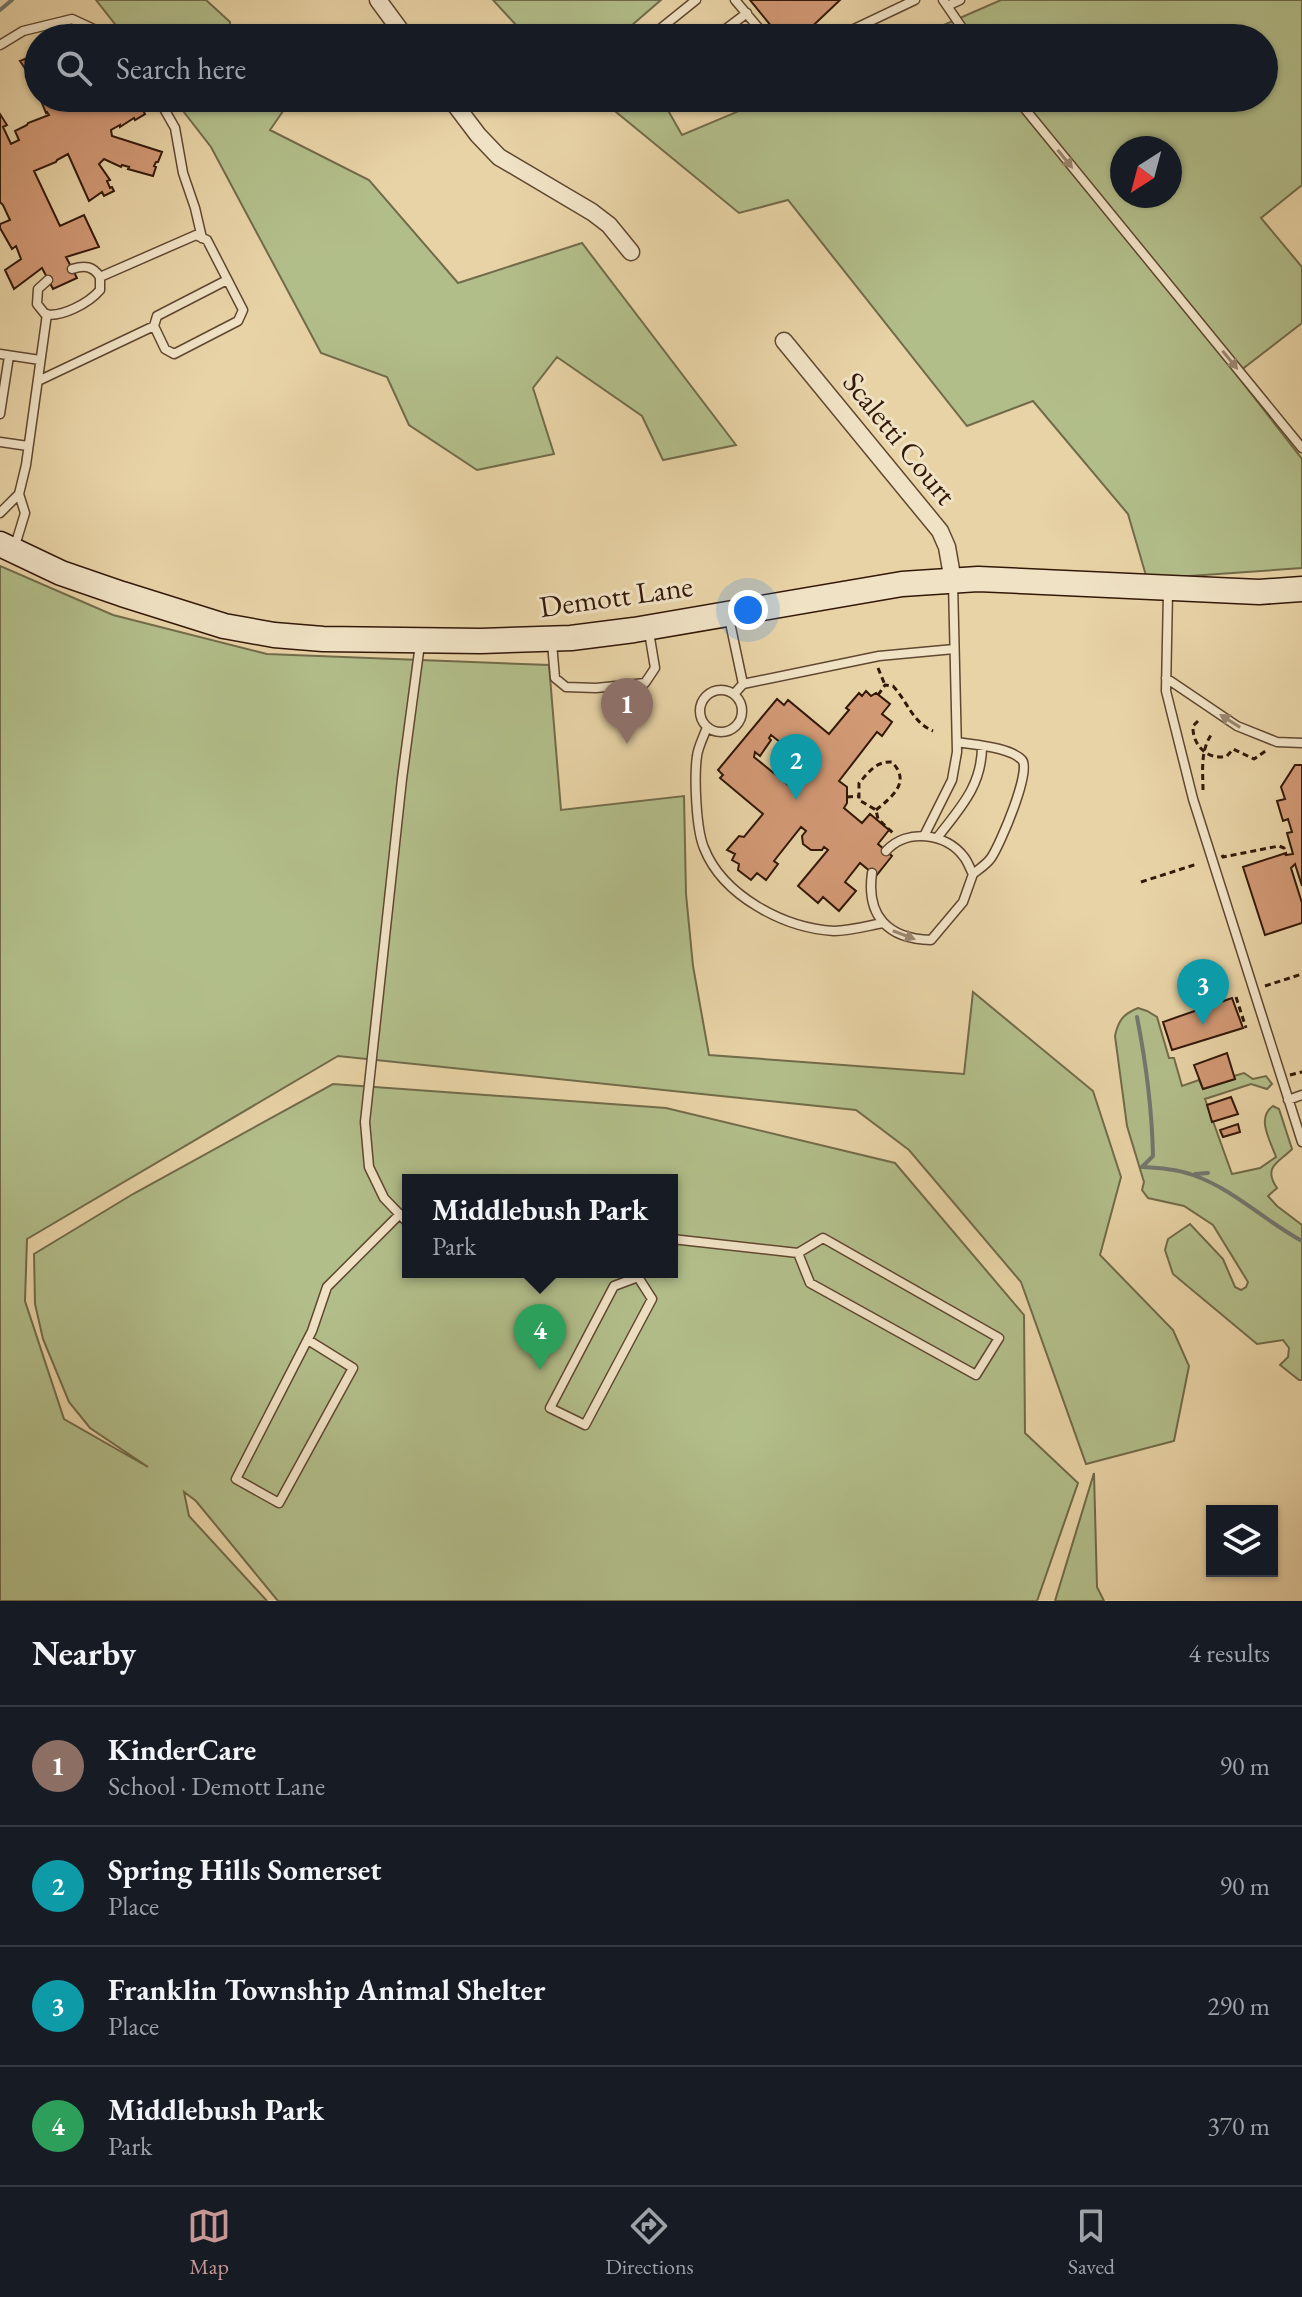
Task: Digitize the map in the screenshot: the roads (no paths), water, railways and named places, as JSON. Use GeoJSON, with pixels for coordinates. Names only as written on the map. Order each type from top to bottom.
{"type":"FeatureCollection","features":[{"type":"Feature","properties":{"kind":"street"},"geometry":{"type":"LineString","coordinates":[[378,0],[396,24]]}},
{"type":"Feature","properties":{"kind":"street"},"geometry":{"type":"LineString","coordinates":[[461,112],[499,157],[592,212],[609,225],[631,252]]}},
{"type":"Feature","properties":{"kind":"street","name":"Scaletti Court"},"geometry":{"type":"LineString","coordinates":[[784,341],[940,531],[947,547],[953,581]]}},
{"type":"Feature","properties":{"kind":"street","name":"Demott Lane"},"geometry":{"type":"LineString","coordinates":[[7,547],[61,573],[224,626],[286,636],[420,640],[551,639],[648,627],[902,584],[978,579],[1259,592],[1302,589]]}},
{"type":"Feature","properties":{"kind":"lane"},"geometry":{"type":"LineString","coordinates":[[666,24],[696,0]]}},
{"type":"Feature","properties":{"kind":"lane"},"geometry":{"type":"LineString","coordinates":[[735,0],[756,24]]}},
{"type":"Feature","properties":{"kind":"lane"},"geometry":{"type":"LineString","coordinates":[[864,24],[915,0]]}},
{"type":"Feature","properties":{"kind":"lane"},"geometry":{"type":"LineString","coordinates":[[959,24],[945,3],[960,0]]}},
{"type":"Feature","properties":{"kind":"lane"},"geometry":{"type":"LineString","coordinates":[[732,24],[747,13]]}},
{"type":"Feature","properties":{"kind":"lane"},"geometry":{"type":"LineString","coordinates":[[52,24],[72,19],[83,24]]}},
{"type":"Feature","properties":{"kind":"lane"},"geometry":{"type":"LineString","coordinates":[[0,45],[24,31]]}},
{"type":"Feature","properties":{"kind":"lane"},"geometry":{"type":"LineString","coordinates":[[166,112],[175,128],[183,173],[202,238]]}},
{"type":"Feature","properties":{"kind":"lane"},"geometry":{"type":"LineString","coordinates":[[1027,112],[1302,448]]}},
{"type":"Feature","properties":{"kind":"lane"},"geometry":{"type":"LineString","coordinates":[[100,277],[196,235],[207,240],[243,310],[238,321],[174,354],[165,349],[154,326],[157,316],[227,280]]}},
{"type":"Feature","properties":{"kind":"lane"},"geometry":{"type":"LineString","coordinates":[[48,280],[38,289],[36,297],[40,310],[57,315],[93,298],[100,290],[100,277],[94,269],[87,266],[72,269]]}},
{"type":"Feature","properties":{"kind":"lane"},"geometry":{"type":"LineString","coordinates":[[7,547],[25,513],[19,494],[47,314]]}},
{"type":"Feature","properties":{"kind":"lane"},"geometry":{"type":"LineString","coordinates":[[38,381],[154,326]]}},
{"type":"Feature","properties":{"kind":"lane"},"geometry":{"type":"LineString","coordinates":[[0,414],[5,355],[40,360]]}},
{"type":"Feature","properties":{"kind":"lane"},"geometry":{"type":"LineString","coordinates":[[0,442],[28,446]]}},
{"type":"Feature","properties":{"kind":"lane"},"geometry":{"type":"LineString","coordinates":[[0,513],[19,494]]}},
{"type":"Feature","properties":{"kind":"lane"},"geometry":{"type":"LineString","coordinates":[[924,836],[952,780],[957,742],[953,581]]}},
{"type":"Feature","properties":{"kind":"lane"},"geometry":{"type":"LineString","coordinates":[[1168,589],[1166,678],[1169,707],[1193,799],[1302,1142]]}},
{"type":"Feature","properties":{"kind":"lane"},"geometry":{"type":"LineString","coordinates":[[728,613],[743,684]]}},
{"type":"Feature","properties":{"kind":"lane"},"geometry":{"type":"LineString","coordinates":[[551,639],[555,678],[566,687],[596,688],[645,683],[655,668],[648,627]]}},
{"type":"Feature","properties":{"kind":"lane"},"geometry":{"type":"LineString","coordinates":[[402,1216],[384,1198],[369,1167],[365,1122],[420,640]]}},
{"type":"Feature","properties":{"kind":"lane"},"geometry":{"type":"LineString","coordinates":[[734,694],[743,684],[871,658],[954,649]]}},
{"type":"Feature","properties":{"kind":"lane"},"geometry":{"type":"LineString","coordinates":[[1166,678],[1237,726],[1277,742],[1302,743]]}},
{"type":"Feature","properties":{"kind":"lane"},"geometry":{"type":"LineString","coordinates":[[719,690],[734,694],[742,710],[739,722],[728,731],[707,727],[700,715],[706,695],[719,690]]}},
{"type":"Feature","properties":{"kind":"lane"},"geometry":{"type":"LineString","coordinates":[[707,727],[697,755],[699,830],[712,864],[726,880],[743,897],[761,908],[817,929],[838,931],[883,923]]}},
{"type":"Feature","properties":{"kind":"lane"},"geometry":{"type":"LineString","coordinates":[[872,873],[870,891],[874,908],[883,923],[897,934],[913,940],[931,940],[963,902],[973,874],[991,858],[1022,787],[1026,767],[1023,760],[1012,753],[957,742]]}},
{"type":"Feature","properties":{"kind":"lane"},"geometry":{"type":"LineString","coordinates":[[937,838],[973,791],[983,759],[982,746]]}},
{"type":"Feature","properties":{"kind":"lane"},"geometry":{"type":"LineString","coordinates":[[886,851],[907,838],[937,838],[953,846],[965,858],[973,874]]}},
{"type":"Feature","properties":{"kind":"lane"},"geometry":{"type":"LineString","coordinates":[[1288,1100],[1302,1095]]}},
{"type":"Feature","properties":{"kind":"lane"},"geometry":{"type":"LineString","coordinates":[[308,1340],[353,1368],[279,1503],[236,1479],[308,1340],[327,1287],[400,1214]]}},
{"type":"Feature","properties":{"kind":"lane"},"geometry":{"type":"LineString","coordinates":[[678,1240],[798,1253],[823,1238],[999,1338],[976,1375],[810,1283],[798,1253]]}},
{"type":"Feature","properties":{"kind":"lane"},"geometry":{"type":"LineString","coordinates":[[631,1278],[614,1286],[550,1408],[585,1425],[652,1299],[641,1278]]}},
{"type":"Feature","properties":{"kind":"waterway"},"geometry":{"type":"LineString","coordinates":[[0,10],[12,0]]}},
{"type":"Feature","properties":{"kind":"waterway"},"geometry":{"type":"LineString","coordinates":[[1137,1017],[1148,1086],[1153,1156],[1142,1167]]}},
{"type":"Feature","properties":{"kind":"waterway"},"geometry":{"type":"LineString","coordinates":[[1142,1167],[1181,1171],[1208,1181],[1302,1241]]}},
{"type":"Feature","properties":{"kind":"waterway"},"geometry":{"type":"LineString","coordinates":[[1195,1174],[1208,1173]]}},
{"type":"Feature","properties":{"kind":"place","name":"KinderCare"},"geometry":{"type":"Point","coordinates":[627,744]}},
{"type":"Feature","properties":{"kind":"place","name":"Spring Hills Somerset"},"geometry":{"type":"Point","coordinates":[796,800]}},
{"type":"Feature","properties":{"kind":"place","name":"Franklin Township Animal Shelter"},"geometry":{"type":"Point","coordinates":[1203,1025]}},
{"type":"Feature","properties":{"kind":"place","name":"Middlebush Park"},"geometry":{"type":"Point","coordinates":[540,1370]}}]}
